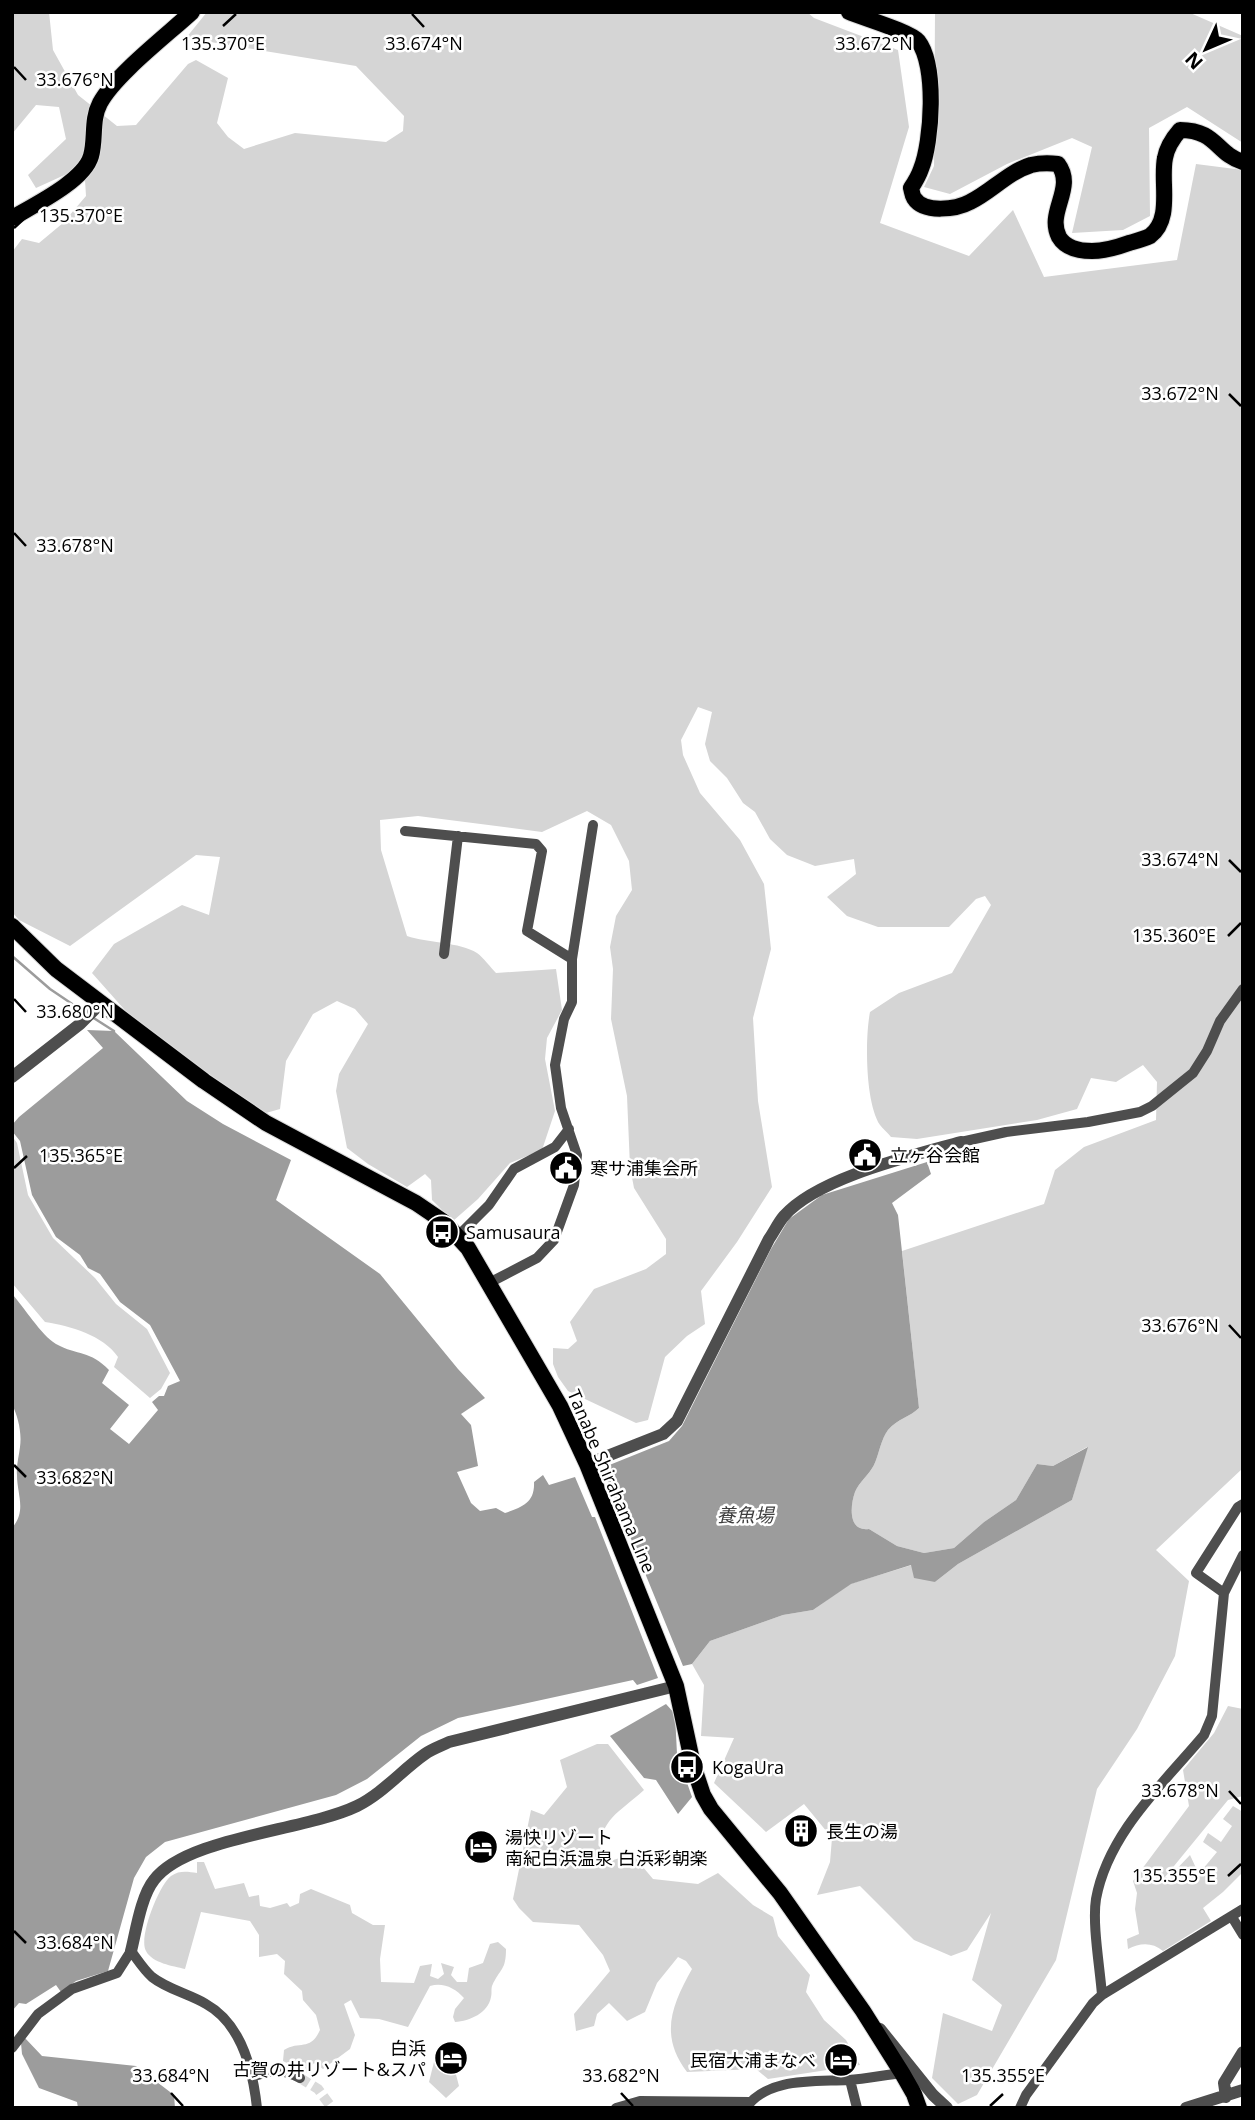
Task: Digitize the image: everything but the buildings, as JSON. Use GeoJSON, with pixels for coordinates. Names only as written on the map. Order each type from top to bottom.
{"type":"FeatureCollection","features":[{"type":"Feature","properties":{"kind":"main road"},"geometry":{"type":"LineString","coordinates":[[12,219],[86,169],[92,151],[99,104],[121,77],[192,12]]}},
{"type":"Feature","properties":{"kind":"main road"},"geometry":{"type":"LineString","coordinates":[[849,12],[904,32],[918,40],[926,57],[930,88],[929,136],[922,168],[911,188],[914,199],[926,207],[957,207],[970,202],[1030,165],[1058,164],[1064,172],[1065,185],[1057,215],[1059,237],[1067,246],[1079,251],[1097,251],[1139,240],[1149,236],[1157,228],[1162,218],[1165,159],[1172,139],[1180,130],[1196,130],[1243,162]]}},
{"type":"Feature","properties":{"kind":"main road","name":"Tanabe Shirahama Line"},"geometry":{"type":"LineString","coordinates":[[12,926],[98,1007],[204,1081],[266,1122],[398,1192],[444,1222],[458,1236],[489,1283],[560,1406],[587,1464],[676,1686],[693,1765],[703,1795],[711,1809],[780,1893],[863,2011],[902,2073],[919,2108]]}},
{"type":"Feature","properties":{"kind":"street"},"geometry":{"type":"LineString","coordinates":[[489,1283],[537,1258],[554,1240],[574,1185],[577,1154],[561,1108],[555,1065],[564,1019],[572,1002],[572,959],[593,825]]}},
{"type":"Feature","properties":{"kind":"street"},"geometry":{"type":"LineString","coordinates":[[405,831],[536,844],[542,851],[527,931],[572,959]]}},
{"type":"Feature","properties":{"kind":"street"},"geometry":{"type":"LineString","coordinates":[[444,954],[458,836]]}},
{"type":"Feature","properties":{"kind":"street"},"geometry":{"type":"LineString","coordinates":[[587,1464],[663,1434],[677,1421],[769,1239],[783,1217],[800,1201],[820,1188],[917,1154],[961,1142],[1006,1132],[1088,1122],[1140,1112],[1152,1106],[1193,1073],[1207,1051],[1220,1021],[1243,989]]}},
{"type":"Feature","properties":{"kind":"street"},"geometry":{"type":"LineString","coordinates":[[12,1077],[98,1007]]}},
{"type":"Feature","properties":{"kind":"street"},"geometry":{"type":"LineString","coordinates":[[458,1236],[489,1205],[514,1169],[546,1154],[569,1129]]}},
{"type":"Feature","properties":{"kind":"street"},"geometry":{"type":"LineString","coordinates":[[1224,1593],[1196,1573],[1238,1507],[1243,1504]]}},
{"type":"Feature","properties":{"kind":"street"},"geometry":{"type":"LineString","coordinates":[[1102,1995],[1096,1900],[1105,1870],[1123,1832],[1208,1726],[1212,1716],[1224,1593],[1243,1555]]}},
{"type":"Feature","properties":{"kind":"street"},"geometry":{"type":"LineString","coordinates":[[13,2048],[38,2014],[72,1989],[117,1973],[131,1951],[152,1881],[171,1863],[207,1848],[327,1817],[358,1805],[383,1789],[426,1754],[449,1742],[676,1686]]}},
{"type":"Feature","properties":{"kind":"street"},"geometry":{"type":"LineString","coordinates":[[1020,2108],[1026,2095],[1078,2023],[1102,1995],[1243,1909]]}},
{"type":"Feature","properties":{"kind":"street"},"geometry":{"type":"LineString","coordinates":[[1232,1917],[1243,1935]]}},
{"type":"Feature","properties":{"kind":"street"},"geometry":{"type":"LineString","coordinates":[[131,1951],[152,1977],[208,2005],[224,2017],[236,2034],[254,2076],[257,2108]]}},
{"type":"Feature","properties":{"kind":"street"},"geometry":{"type":"LineString","coordinates":[[863,2011],[895,2044],[933,2095],[947,2108]]}},
{"type":"Feature","properties":{"kind":"street"},"geometry":{"type":"LineString","coordinates":[[1227,2097],[1224,2083],[1243,2052]]}},
{"type":"Feature","properties":{"kind":"street"},"geometry":{"type":"LineString","coordinates":[[254,2076],[276,2069],[300,2078]]}},
{"type":"Feature","properties":{"kind":"street"},"geometry":{"type":"LineString","coordinates":[[616,2108],[640,2101],[748,2105],[774,2087],[804,2081],[850,2080],[902,2073]]}},
{"type":"Feature","properties":{"kind":"street"},"geometry":{"type":"LineString","coordinates":[[850,2080],[857,2108]]}},
{"type":"Feature","properties":{"kind":"street"},"geometry":{"type":"LineString","coordinates":[[1186,2108],[1243,2090]]}},
{"type":"Feature","properties":{"kind":"shaded area"},"geometry":{"type":"Polygon","coordinates":[[[12,12],[49,12],[53,50],[78,95],[117,126],[136,125],[188,64],[196,60],[228,78],[217,123],[228,137],[244,149],[295,133],[386,142],[403,131],[404,116],[356,66],[186,38],[207,12],[807,12],[814,18],[898,50],[909,127],[880,223],[969,256],[1013,210],[1044,277],[1177,260],[1196,164],[1243,170],[1243,1468],[1156,1550],[1189,1581],[1175,1656],[1137,1729],[1097,1789],[1056,1960],[977,2095],[958,2104],[932,2078],[943,2013],[992,2031],[1002,2005],[972,1980],[991,1913],[967,1950],[951,1956],[914,1940],[860,1886],[817,1895],[830,1862],[832,1838],[804,1804],[766,1832],[714,1783],[734,1738],[701,1736],[704,1685],[692,1664],[710,1641],[783,1615],[813,1610],[850,1584],[912,1565],[935,1582],[958,1564],[1072,1500],[1087,1447],[1053,1466],[1037,1464],[1016,1500],[984,1522],[954,1548],[924,1553],[897,1546],[869,1529],[857,1526],[852,1517],[855,1492],[874,1465],[888,1430],[919,1408],[902,1251],[1044,1204],[1055,1170],[1084,1147],[1156,1120],[1157,1082],[1143,1065],[1116,1082],[1091,1078],[1077,1109],[1037,1120],[917,1139],[891,1137],[880,1125],[871,1101],[867,1053],[870,1012],[899,993],[952,973],[991,905],[985,896],[976,899],[949,927],[878,927],[847,916],[827,897],[856,874],[854,859],[815,866],[787,855],[770,839],[755,812],[743,803],[727,778],[710,761],[705,744],[712,712],[698,707],[681,740],[683,755],[700,793],[740,840],[764,884],[771,949],[753,1018],[758,1101],[772,1187],[737,1242],[701,1291],[705,1324],[687,1336],[665,1357],[648,1420],[636,1423],[568,1391],[553,1364],[553,1348],[568,1349],[577,1341],[570,1322],[594,1289],[646,1269],[666,1254],[666,1239],[634,1188],[630,1167],[627,1096],[611,1019],[613,969],[610,947],[616,916],[632,890],[629,861],[611,825],[587,811],[542,832],[418,816],[380,820],[381,850],[407,936],[470,949],[480,955],[496,973],[556,969],[562,1010],[547,1038],[545,1059],[555,1111],[542,1150],[510,1163],[478,1199],[453,1221],[432,1200],[431,1180],[425,1174],[407,1187],[347,1148],[336,1091],[339,1074],[368,1024],[355,1009],[337,1001],[313,1014],[286,1061],[280,1109],[266,1113],[139,1026],[92,973],[114,944],[182,905],[209,915],[220,857],[196,855],[70,946],[19,920],[12,912],[12,252],[22,239],[39,243],[63,223],[86,196],[85,180],[69,173],[36,188],[28,175],[66,139],[59,107],[36,105],[12,134],[12,12]]]}},
{"type":"Feature","properties":{"kind":"shaded area"},"geometry":{"type":"Polygon","coordinates":[[[935,12],[1188,12],[1243,36],[1243,143],[1187,107],[1149,128],[1150,216],[1123,230],[1072,233],[1092,147],[1072,138],[1007,164],[950,194],[924,187],[934,166],[935,12]]]}},
{"type":"Feature","properties":{"kind":"shaded area"},"geometry":{"type":"Polygon","coordinates":[[[12,1136],[17,1143],[28,1195],[53,1238],[95,1278],[116,1304],[147,1329],[170,1373],[161,1389],[150,1398],[114,1367],[118,1357],[112,1349],[95,1337],[45,1322],[12,1283],[12,1136]]]}},
{"type":"Feature","properties":{"kind":"shaded area"},"geometry":{"type":"Polygon","coordinates":[[[1228,1706],[1243,1709],[1243,1796],[1228,1800],[1165,1877],[1168,1878],[1190,1855],[1196,1868],[1202,1870],[1217,1852],[1203,1842],[1208,1833],[1221,1842],[1232,1826],[1223,1819],[1233,1806],[1243,1812],[1243,1872],[1203,1908],[1211,1921],[1163,1951],[1146,1944],[1128,1949],[1127,1939],[1139,1934],[1135,1909],[1137,1893],[1133,1881],[1189,1806],[1183,1770],[1214,1733],[1228,1706]]]}},
{"type":"Feature","properties":{"kind":"shaded area"},"geometry":{"type":"Polygon","coordinates":[[[597,1744],[608,1744],[644,1790],[616,1814],[605,1829],[600,1850],[601,1864],[632,1854],[653,1879],[698,1884],[718,1873],[753,1905],[773,1917],[778,1936],[810,1975],[806,1992],[824,2020],[846,2040],[860,2065],[768,2079],[756,2069],[687,2072],[678,2058],[671,2033],[674,2008],[692,1969],[686,1961],[678,1957],[657,1983],[645,2012],[627,2021],[609,2003],[597,2014],[594,2026],[576,2031],[574,2014],[610,1971],[603,1955],[579,1925],[533,1922],[513,1899],[531,1810],[544,1815],[567,1787],[560,1760],[597,1744]]]}},
{"type":"Feature","properties":{"kind":"shaded area"},"geometry":{"type":"Polygon","coordinates":[[[197,1862],[204,1862],[215,1889],[244,1883],[249,1897],[259,1895],[260,1906],[270,1908],[287,1903],[290,1907],[299,1903],[300,1894],[311,1889],[350,1905],[352,1913],[373,1925],[385,1925],[380,1959],[381,1982],[414,1983],[420,1966],[432,1964],[430,1976],[438,1979],[444,1974],[441,1963],[454,1967],[451,1975],[457,1982],[467,1982],[469,1968],[483,1963],[490,1944],[498,1942],[506,1949],[506,1956],[504,1966],[492,1986],[489,2003],[477,2015],[455,2022],[455,2009],[464,1998],[448,1987],[430,1986],[408,2027],[379,2019],[360,2018],[351,2000],[344,2004],[355,2035],[350,2049],[323,2069],[314,2063],[306,2073],[283,2061],[284,2050],[308,2043],[316,2037],[320,2030],[316,2015],[303,2000],[302,1991],[284,1974],[285,1961],[277,1954],[259,1957],[259,1935],[250,1921],[201,1912],[185,1969],[158,1961],[146,1951],[144,1944],[147,1924],[166,1881],[174,1874],[197,1873],[197,1862]]]}},
{"type":"Feature","properties":{"kind":"shaded area"},"geometry":{"type":"Polygon","coordinates":[[[434,2062],[454,2067],[459,2086],[446,2098],[429,2082],[434,2062]]]}},
{"type":"Feature","properties":{"kind":"water"},"geometry":{"type":"Polygon","coordinates":[[[87,1030],[114,1031],[187,1101],[223,1124],[291,1160],[276,1200],[380,1274],[485,1398],[461,1414],[471,1425],[478,1466],[457,1472],[471,1503],[480,1511],[496,1508],[505,1513],[517,1509],[530,1499],[534,1482],[543,1475],[549,1485],[575,1477],[592,1517],[595,1517],[658,1678],[637,1685],[633,1680],[458,1718],[421,1736],[367,1779],[336,1795],[165,1842],[146,1857],[134,1878],[108,1971],[76,1981],[61,1992],[56,1985],[26,2004],[19,2003],[12,2011],[12,1528],[20,1509],[17,1472],[20,1441],[19,1425],[12,1404],[12,1294],[50,1340],[96,1359],[109,1370],[102,1383],[129,1405],[110,1429],[129,1444],[158,1410],[152,1402],[159,1396],[164,1396],[168,1386],[180,1381],[150,1325],[120,1302],[100,1274],[88,1268],[80,1255],[56,1237],[32,1195],[20,1141],[12,1131],[12,1125],[19,1117],[103,1048],[87,1030]]]}},
{"type":"Feature","properties":{"kind":"water","name":"養魚場"},"geometry":{"type":"Polygon","coordinates":[[[927,1162],[931,1174],[892,1203],[898,1215],[919,1408],[888,1430],[874,1465],[855,1492],[852,1504],[854,1522],[862,1529],[869,1529],[897,1546],[924,1553],[954,1548],[984,1522],[1016,1500],[1037,1464],[1053,1466],[1088,1447],[1072,1500],[958,1564],[935,1582],[914,1578],[911,1565],[851,1584],[813,1610],[783,1615],[710,1641],[692,1664],[683,1666],[602,1468],[669,1441],[682,1426],[771,1249],[789,1219],[822,1195],[927,1162]]]}},
{"type":"Feature","properties":{"kind":"water"},"geometry":{"type":"Polygon","coordinates":[[[666,1704],[675,1714],[677,1754],[692,1797],[678,1814],[656,1780],[644,1778],[610,1736],[666,1704]]]}},
{"type":"Feature","properties":{"kind":"water"},"geometry":{"type":"Polygon","coordinates":[[[25,2038],[42,2056],[136,2066],[174,2095],[175,2108],[78,2108],[77,2102],[39,2088],[22,2054],[21,2043],[25,2038]]]}},
{"type":"Feature","properties":{"kind":"waterway"},"geometry":{"type":"LineString","coordinates":[[12,956],[50,989],[87,1014]]}},
{"type":"Feature","properties":{"kind":"waterway"},"geometry":{"type":"LineString","coordinates":[[92,1017],[114,1031]]}},
{"type":"Feature","properties":{"kind":"tunnel"},"geometry":{"type":"LineString","coordinates":[[300,2078],[318,2089],[332,2108]]}},
{"type":"Feature","properties":{"kind":"place","name":"立ヶ谷会館"},"geometry":{"type":"Point","coordinates":[865,1155]}},
{"type":"Feature","properties":{"kind":"place","name":"寒サ浦集会所"},"geometry":{"type":"Point","coordinates":[566,1168]}},
{"type":"Feature","properties":{"kind":"place","name":"Samusaura"},"geometry":{"type":"Point","coordinates":[442,1232]}},
{"type":"Feature","properties":{"kind":"place","name":"KogaUra"},"geometry":{"type":"Point","coordinates":[687,1767]}},
{"type":"Feature","properties":{"kind":"place","name":"長生の湯"},"geometry":{"type":"Point","coordinates":[801,1831]}},
{"type":"Feature","properties":{"kind":"place","name":"湯快リゾート 南紀白浜温泉 白浜彩朝楽"},"geometry":{"type":"Point","coordinates":[481,1847]}},
{"type":"Feature","properties":{"kind":"place","name":"白浜 古賀の井リゾート&スパ"},"geometry":{"type":"Point","coordinates":[451,2058]}},
{"type":"Feature","properties":{"kind":"place","name":"民宿大浦まなべ"},"geometry":{"type":"Point","coordinates":[841,2060]}}]}
